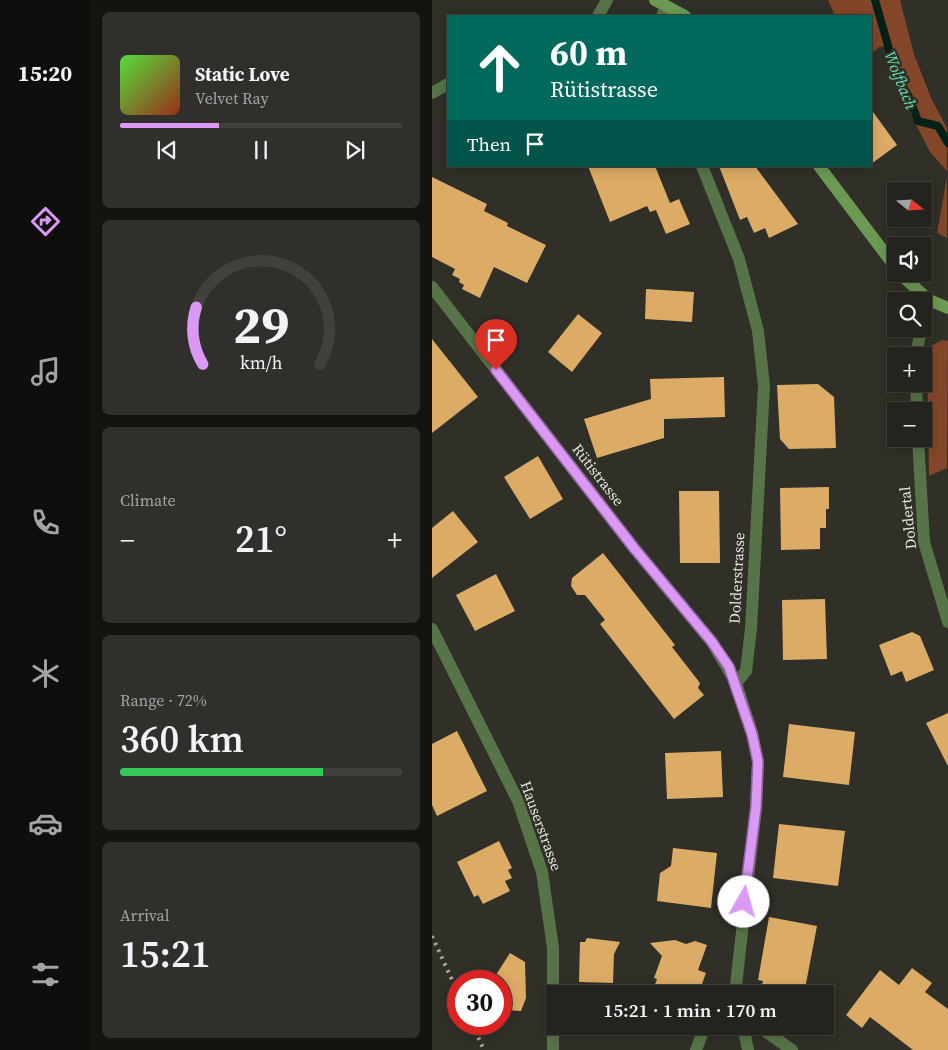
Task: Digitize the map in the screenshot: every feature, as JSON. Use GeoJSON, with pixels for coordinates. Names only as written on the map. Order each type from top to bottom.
{"type":"FeatureCollection","features":[{"type":"Feature","properties":{"kind":"main road"},"geometry":{"type":"LineString","coordinates":[[661,7],[682,15]]}},
{"type":"Feature","properties":{"kind":"main road"},"geometry":{"type":"LineString","coordinates":[[820,167],[887,256]]}},
{"type":"Feature","properties":{"kind":"main road"},"geometry":{"type":"LineString","coordinates":[[909,282],[920,292]]}},
{"type":"Feature","properties":{"kind":"main road"},"geometry":{"type":"LineString","coordinates":[[932,301],[948,308]]}},
{"type":"Feature","properties":{"kind":"street"},"geometry":{"type":"LineString","coordinates":[[599,15],[607,0]]}},
{"type":"Feature","properties":{"kind":"street"},"geometry":{"type":"LineString","coordinates":[[432,93],[447,85]]}},
{"type":"Feature","properties":{"kind":"street","name":"Dolderstrasse"},"geometry":{"type":"LineString","coordinates":[[702,167],[739,259],[758,331],[764,386],[751,629],[746,671],[736,683]]}},
{"type":"Feature","properties":{"kind":"street","name":"Rütistrasse"},"geometry":{"type":"LineString","coordinates":[[432,287],[634,548],[712,642],[729,667],[736,683]]}},
{"type":"Feature","properties":{"kind":"street","name":"Doldertal"},"geometry":{"type":"LineString","coordinates":[[918,447],[924,542],[948,622]]}},
{"type":"Feature","properties":{"kind":"street","name":"Hauserstrasse"},"geometry":{"type":"LineString","coordinates":[[432,629],[518,800],[542,872],[553,948],[553,1050]]}},
{"type":"Feature","properties":{"kind":"street"},"geometry":{"type":"LineString","coordinates":[[736,683],[752,734],[758,762],[756,807],[736,985]]}},
{"type":"Feature","properties":{"kind":"street"},"geometry":{"type":"LineString","coordinates":[[696,1050],[702,1035]]}},
{"type":"Feature","properties":{"kind":"street"},"geometry":{"type":"LineString","coordinates":[[745,1035],[748,1050]]}},
{"type":"Feature","properties":{"kind":"street"},"geometry":{"type":"LineString","coordinates":[[771,1035],[792,1050]]}},
{"type":"Feature","properties":{"kind":"shaded area"},"geometry":{"type":"Polygon","coordinates":[[[828,0],[900,0],[914,54],[931,98],[947,128],[947,171],[930,152],[887,68],[886,46],[879,47],[872,53],[872,15],[835,15],[828,0]]]}},
{"type":"Feature","properties":{"kind":"shaded area"},"geometry":{"type":"Polygon","coordinates":[[[947,177],[947,238],[937,233],[947,177]]]}},
{"type":"Feature","properties":{"kind":"shaded area"},"geometry":{"type":"Polygon","coordinates":[[[942,340],[948,341],[947,468],[929,476],[929,447],[932,447],[932,402],[928,402],[928,392],[932,392],[932,347],[929,347],[942,340]]]}},
{"type":"Feature","properties":{"kind":"building"},"geometry":{"type":"Polygon","coordinates":[[[872,110],[897,145],[872,163],[872,110]]]}},
{"type":"Feature","properties":{"kind":"building"},"geometry":{"type":"Polygon","coordinates":[[[588,167],[655,167],[670,203],[679,199],[690,224],[666,234],[656,210],[650,212],[647,206],[610,222],[588,167]]]}},
{"type":"Feature","properties":{"kind":"building"},"geometry":{"type":"Polygon","coordinates":[[[719,167],[756,167],[798,224],[769,238],[765,228],[754,233],[747,217],[740,220],[719,167]]]}},
{"type":"Feature","properties":{"kind":"building"},"geometry":{"type":"Polygon","coordinates":[[[432,177],[487,204],[484,211],[508,223],[507,226],[546,245],[527,283],[494,267],[480,298],[462,289],[464,285],[459,282],[460,279],[452,275],[455,269],[432,257],[432,177]]]}},
{"type":"Feature","properties":{"kind":"building"},"geometry":{"type":"Polygon","coordinates":[[[646,289],[694,292],[692,322],[645,319],[646,289]]]}},
{"type":"Feature","properties":{"kind":"building"},"geometry":{"type":"Polygon","coordinates":[[[578,314],[602,333],[572,372],[548,352],[578,314]]]}},
{"type":"Feature","properties":{"kind":"building"},"geometry":{"type":"Polygon","coordinates":[[[432,339],[478,397],[432,433],[432,339]]]}},
{"type":"Feature","properties":{"kind":"building"},"geometry":{"type":"Polygon","coordinates":[[[724,377],[725,417],[664,419],[664,438],[597,458],[584,419],[651,399],[650,379],[724,377]]]}},
{"type":"Feature","properties":{"kind":"building"},"geometry":{"type":"Polygon","coordinates":[[[818,384],[834,397],[836,448],[789,449],[780,439],[777,385],[818,384]]]}},
{"type":"Feature","properties":{"kind":"building"},"geometry":{"type":"Polygon","coordinates":[[[538,456],[563,499],[530,519],[504,477],[538,456]]]}},
{"type":"Feature","properties":{"kind":"building"},"geometry":{"type":"Polygon","coordinates":[[[829,487],[829,509],[826,509],[826,528],[820,528],[820,549],[781,550],[780,488],[829,487]]]}},
{"type":"Feature","properties":{"kind":"building"},"geometry":{"type":"Polygon","coordinates":[[[679,491],[719,491],[720,563],[680,563],[679,491]]]}},
{"type":"Feature","properties":{"kind":"building"},"geometry":{"type":"Polygon","coordinates":[[[453,511],[478,542],[432,578],[432,528],[453,511]]]}},
{"type":"Feature","properties":{"kind":"building"},"geometry":{"type":"Polygon","coordinates":[[[603,553],[675,645],[672,647],[700,683],[698,688],[704,695],[674,719],[600,624],[605,620],[585,595],[577,595],[571,586],[572,578],[603,553]]]}},
{"type":"Feature","properties":{"kind":"building"},"geometry":{"type":"Polygon","coordinates":[[[496,574],[515,611],[475,631],[456,595],[496,574]]]}},
{"type":"Feature","properties":{"kind":"building"},"geometry":{"type":"Polygon","coordinates":[[[825,599],[827,659],[783,660],[782,600],[825,599]]]}},
{"type":"Feature","properties":{"kind":"building"},"geometry":{"type":"Polygon","coordinates":[[[912,632],[920,636],[934,670],[906,682],[902,671],[891,676],[879,645],[912,632]]]}},
{"type":"Feature","properties":{"kind":"building"},"geometry":{"type":"Polygon","coordinates":[[[948,713],[948,766],[926,723],[948,713]]]}},
{"type":"Feature","properties":{"kind":"building"},"geometry":{"type":"Polygon","coordinates":[[[789,724],[855,732],[849,785],[783,777],[789,724]]]}},
{"type":"Feature","properties":{"kind":"building"},"geometry":{"type":"Polygon","coordinates":[[[457,731],[487,791],[437,816],[432,805],[432,744],[457,731]]]}},
{"type":"Feature","properties":{"kind":"building"},"geometry":{"type":"Polygon","coordinates":[[[721,751],[723,797],[667,799],[665,753],[721,751]]]}},
{"type":"Feature","properties":{"kind":"building"},"geometry":{"type":"Polygon","coordinates":[[[779,824],[845,831],[838,886],[773,878],[779,824]]]}},
{"type":"Feature","properties":{"kind":"building"},"geometry":{"type":"Polygon","coordinates":[[[499,841],[512,868],[508,870],[512,878],[505,881],[510,891],[483,904],[478,895],[474,897],[457,862],[499,841]]]}},
{"type":"Feature","properties":{"kind":"building"},"geometry":{"type":"Polygon","coordinates":[[[673,848],[717,853],[711,908],[657,901],[660,873],[671,866],[673,848]]]}},
{"type":"Feature","properties":{"kind":"building"},"geometry":{"type":"Polygon","coordinates":[[[769,917],[817,926],[806,985],[762,985],[763,981],[758,980],[769,917]]]}},
{"type":"Feature","properties":{"kind":"building"},"geometry":{"type":"Polygon","coordinates":[[[587,938],[620,942],[614,954],[613,983],[579,982],[580,942],[585,942],[587,938]]]}},
{"type":"Feature","properties":{"kind":"building"},"geometry":{"type":"Polygon","coordinates":[[[675,940],[686,944],[695,941],[707,945],[698,970],[706,973],[702,985],[655,985],[657,979],[654,978],[662,956],[650,943],[675,940]]]}},
{"type":"Feature","properties":{"kind":"building"},"geometry":{"type":"Polygon","coordinates":[[[510,953],[525,962],[526,998],[521,1011],[512,1011],[512,970],[499,970],[510,953]]]}},
{"type":"Feature","properties":{"kind":"building"},"geometry":{"type":"Polygon","coordinates":[[[912,968],[932,983],[925,992],[948,1009],[948,1050],[913,1050],[870,1017],[862,1028],[846,1015],[880,970],[899,985],[912,968]]]}},
{"type":"Feature","properties":{"kind":"waterway","name":"Wolfbach"},"geometry":{"type":"LineString","coordinates":[[875,0],[889,49],[891,66],[909,97],[918,121],[938,126],[948,143]]}},
{"type":"Feature","properties":{"kind":"railway"},"geometry":{"type":"LineString","coordinates":[[432,936],[448,970]]}},
{"type":"Feature","properties":{"kind":"railway"},"geometry":{"type":"LineString","coordinates":[[477,1035],[484,1050]]}},
{"type":"Feature","properties":{"kind":"route"},"geometry":{"type":"LineString","coordinates":[[496,370],[634,548],[712,642],[729,667],[752,734],[758,762],[756,807],[744,902]]}}]}
